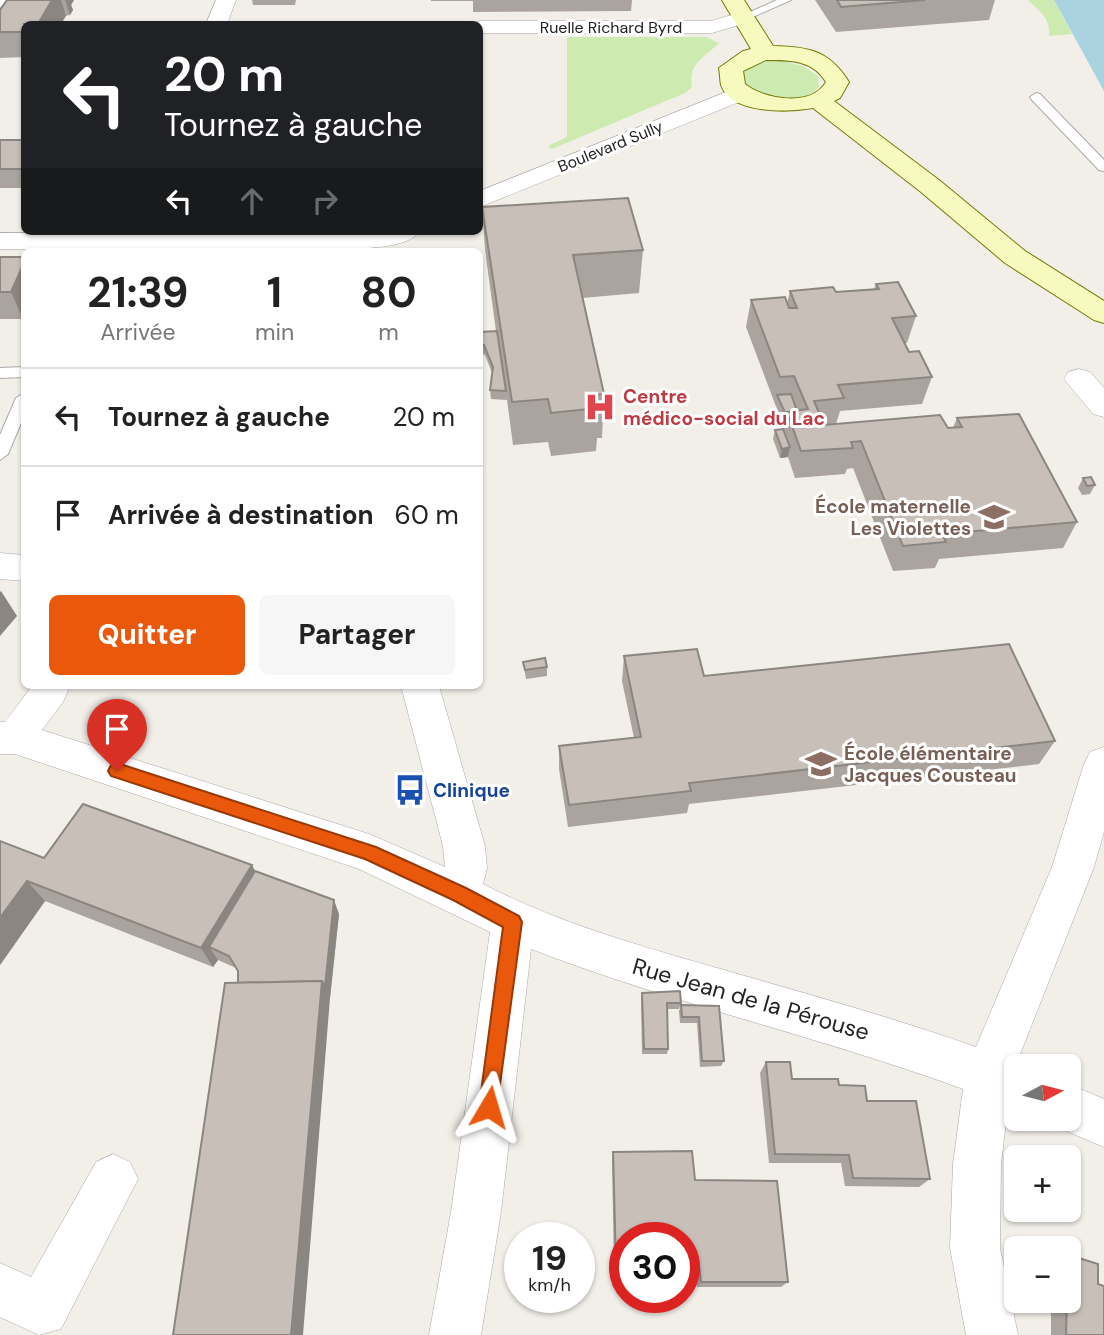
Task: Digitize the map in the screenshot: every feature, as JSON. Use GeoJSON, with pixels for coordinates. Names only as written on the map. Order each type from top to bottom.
{"type":"FeatureCollection","features":[{"type":"Feature","properties":{"kind":"main road"},"geometry":{"type":"LineString","coordinates":[[738,9],[766,53]]}},
{"type":"Feature","properties":{"kind":"main road"},"geometry":{"type":"LineString","coordinates":[[766,53],[802,56],[829,68],[836,77],[836,86],[830,95],[819,101],[787,106],[762,102],[741,93],[732,85],[729,77],[731,68],[751,56],[766,53]]}},
{"type":"Feature","properties":{"kind":"main road"},"geometry":{"type":"LineString","coordinates":[[819,101],[930,186],[1015,257],[1104,314]]}},
{"type":"Feature","properties":{"kind":"street"},"geometry":{"type":"LineString","coordinates":[[218,21],[226,0]]}},
{"type":"Feature","properties":{"kind":"street","name":"Ruelle Richard Byrd"},"geometry":{"type":"LineString","coordinates":[[483,26],[712,27],[738,9]]}},
{"type":"Feature","properties":{"kind":"street","name":"Boulevard Sully"},"geometry":{"type":"LineString","coordinates":[[483,199],[741,93]]}},
{"type":"Feature","properties":{"kind":"street"},"geometry":{"type":"LineString","coordinates":[[0,241],[394,240]]}},
{"type":"Feature","properties":{"kind":"street"},"geometry":{"type":"LineString","coordinates":[[1079,379],[1104,407]]}},
{"type":"Feature","properties":{"kind":"street"},"geometry":{"type":"LineString","coordinates":[[0,566],[21,568]]}},
{"type":"Feature","properties":{"kind":"street"},"geometry":{"type":"LineString","coordinates":[[8,738],[50,689]]}},
{"type":"Feature","properties":{"kind":"street"},"geometry":{"type":"LineString","coordinates":[[420,689],[464,845],[466,868],[459,894]]}},
{"type":"Feature","properties":{"kind":"street","name":"Rue Jean de la Pérouse"},"geometry":{"type":"LineString","coordinates":[[8,738],[369,853],[513,922],[605,957],[900,1043],[1003,1079]]}},
{"type":"Feature","properties":{"kind":"street"},"geometry":{"type":"LineString","coordinates":[[992,1335],[975,1248],[977,1164],[1104,764]]}},
{"type":"Feature","properties":{"kind":"street"},"geometry":{"type":"LineString","coordinates":[[455,1335],[476,1212],[513,922]]}},
{"type":"Feature","properties":{"kind":"street"},"geometry":{"type":"LineString","coordinates":[[1082,1114],[1104,1123]]}},
{"type":"Feature","properties":{"kind":"street"},"geometry":{"type":"LineString","coordinates":[[0,1289],[41,1310],[113,1179]]}},
{"type":"Feature","properties":{"kind":"lane"},"geometry":{"type":"LineString","coordinates":[[738,9],[786,0]]}},
{"type":"Feature","properties":{"kind":"lane"},"geometry":{"type":"LineString","coordinates":[[1037,97],[1104,167]]}},
{"type":"Feature","properties":{"kind":"lane"},"geometry":{"type":"LineString","coordinates":[[0,373],[21,372]]}},
{"type":"Feature","properties":{"kind":"lane"},"geometry":{"type":"LineString","coordinates":[[0,454],[21,405]]}},
{"type":"Feature","properties":{"kind":"green space"},"geometry":{"type":"Polygon","coordinates":[[[1028,0],[1054,0],[1072,34],[1049,36],[1046,20],[1028,0]]]}},
{"type":"Feature","properties":{"kind":"green space"},"geometry":{"type":"Polygon","coordinates":[[[567,37],[706,37],[719,43],[695,66],[691,79],[692,87],[685,93],[552,149],[548,146],[567,137],[567,37]]]}},
{"type":"Feature","properties":{"kind":"green space"},"geometry":{"type":"Polygon","coordinates":[[[780,61],[803,66],[818,76],[819,87],[811,94],[782,99],[762,94],[744,84],[744,72],[758,63],[780,61]]]}},
{"type":"Feature","properties":{"kind":"water"},"geometry":{"type":"Polygon","coordinates":[[[1054,0],[1104,0],[1104,91],[1054,0]]]}},
{"type":"Feature","properties":{"kind":"building"},"geometry":{"type":"Polygon","coordinates":[[[7,0],[52,0],[40,21],[21,21],[21,32],[0,32],[0,10],[7,0]]]}},
{"type":"Feature","properties":{"kind":"building"},"geometry":{"type":"Polygon","coordinates":[[[837,0],[925,0],[841,7],[837,0]]]}},
{"type":"Feature","properties":{"kind":"building"},"geometry":{"type":"Polygon","coordinates":[[[0,140],[21,140],[21,169],[0,169],[0,140]]]}},
{"type":"Feature","properties":{"kind":"building"},"geometry":{"type":"Polygon","coordinates":[[[628,198],[643,250],[573,255],[604,394],[596,395],[598,408],[551,413],[548,399],[512,402],[483,207],[628,198]]]}},
{"type":"Feature","properties":{"kind":"building"},"geometry":{"type":"Polygon","coordinates":[[[0,257],[21,257],[21,270],[11,292],[0,292],[0,257]]]}},
{"type":"Feature","properties":{"kind":"building"},"geometry":{"type":"Polygon","coordinates":[[[898,282],[916,316],[892,318],[909,352],[919,351],[932,377],[838,385],[844,398],[814,401],[824,425],[940,415],[948,428],[962,427],[957,418],[1019,414],[1077,522],[942,534],[946,542],[903,546],[861,441],[851,442],[853,448],[801,451],[787,412],[808,409],[794,376],[780,377],[751,300],[785,297],[789,308],[797,308],[790,291],[833,287],[836,292],[879,289],[876,284],[898,282]]]}},
{"type":"Feature","properties":{"kind":"building"},"geometry":{"type":"Polygon","coordinates":[[[497,331],[506,391],[490,390],[493,367],[483,345],[483,332],[497,331]]]}},
{"type":"Feature","properties":{"kind":"building"},"geometry":{"type":"Polygon","coordinates":[[[791,394],[797,411],[787,412],[786,415],[777,395],[791,394]]]}},
{"type":"Feature","properties":{"kind":"building"},"geometry":{"type":"Polygon","coordinates":[[[783,429],[790,447],[782,449],[775,430],[783,429]]]}},
{"type":"Feature","properties":{"kind":"building"},"geometry":{"type":"Polygon","coordinates":[[[1091,477],[1095,485],[1087,486],[1083,478],[1091,477]]]}},
{"type":"Feature","properties":{"kind":"building"},"geometry":{"type":"Polygon","coordinates":[[[1009,644],[1055,741],[689,783],[691,791],[569,805],[559,746],[641,737],[624,656],[697,649],[704,676],[1009,644]]]}},
{"type":"Feature","properties":{"kind":"building"},"geometry":{"type":"Polygon","coordinates":[[[545,658],[547,667],[525,670],[523,662],[545,658]]]}},
{"type":"Feature","properties":{"kind":"building"},"geometry":{"type":"Polygon","coordinates":[[[83,804],[252,865],[201,948],[27,881],[0,918],[0,841],[44,858],[83,804]]]}},
{"type":"Feature","properties":{"kind":"building"},"geometry":{"type":"Polygon","coordinates":[[[255,871],[334,900],[325,986],[322,981],[238,983],[238,971],[229,956],[209,947],[255,871]]]}},
{"type":"Feature","properties":{"kind":"building"},"geometry":{"type":"Polygon","coordinates":[[[322,981],[291,1335],[173,1335],[225,983],[322,981]]]}},
{"type":"Feature","properties":{"kind":"building"},"geometry":{"type":"Polygon","coordinates":[[[680,991],[681,1003],[667,1003],[668,1049],[644,1049],[642,993],[680,991]]]}},
{"type":"Feature","properties":{"kind":"building"},"geometry":{"type":"Polygon","coordinates":[[[681,1005],[719,1006],[724,1061],[702,1061],[699,1017],[682,1017],[681,1005]]]}},
{"type":"Feature","properties":{"kind":"building"},"geometry":{"type":"Polygon","coordinates":[[[766,1062],[790,1062],[792,1079],[838,1079],[839,1085],[865,1086],[867,1101],[916,1101],[930,1179],[853,1178],[849,1155],[775,1154],[766,1062]]]}},
{"type":"Feature","properties":{"kind":"building"},"geometry":{"type":"Polygon","coordinates":[[[692,1151],[695,1180],[777,1181],[788,1282],[701,1282],[700,1222],[615,1222],[613,1152],[692,1151]]]}},
{"type":"Feature","properties":{"kind":"building"},"geometry":{"type":"Polygon","coordinates":[[[1081,1259],[1098,1264],[1098,1284],[1104,1286],[1104,1335],[1066,1335],[1067,1313],[1081,1313],[1081,1259]]]}},
{"type":"Feature","properties":{"kind":"place","name":"Centre médico-social du Lac"},"geometry":{"type":"Point","coordinates":[600,407]}},
{"type":"Feature","properties":{"kind":"place","name":"École maternelle Les Violettes"},"geometry":{"type":"Point","coordinates":[994,517]}},
{"type":"Feature","properties":{"kind":"place","name":"École élémentaire Jacques Cousteau"},"geometry":{"type":"Point","coordinates":[821,764]}},
{"type":"Feature","properties":{"kind":"place","name":"Clinique"},"geometry":{"type":"Point","coordinates":[410,790]}},
{"type":"Feature","properties":{"kind":"route"},"geometry":{"type":"LineString","coordinates":[[117,771],[369,853],[513,922],[489,1107]]}}]}
